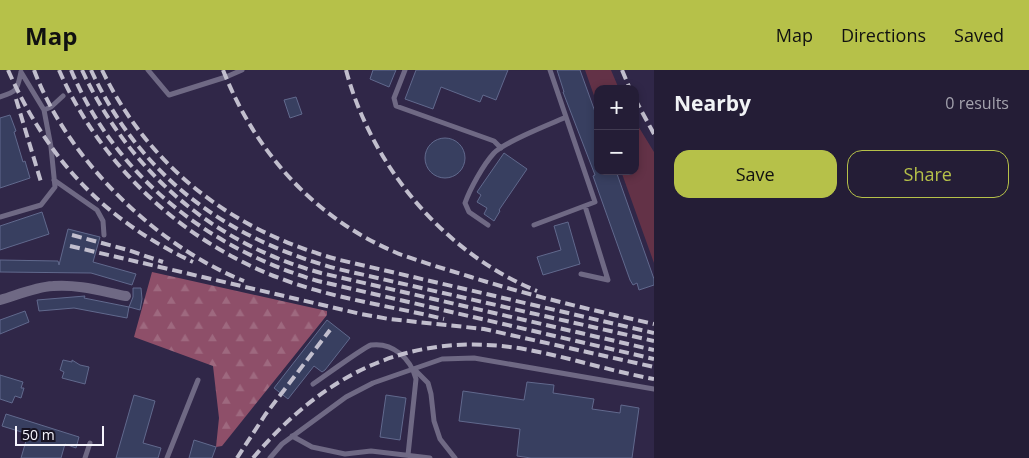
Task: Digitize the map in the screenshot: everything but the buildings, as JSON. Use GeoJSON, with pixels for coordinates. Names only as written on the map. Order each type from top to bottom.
{"type":"FeatureCollection","features":[{"type":"Feature","properties":{"kind":"street"},"geometry":{"type":"LineString","coordinates":[[0,300],[31,290],[52,286],[84,287],[126,296]]}},
{"type":"Feature","properties":{"kind":"lane"},"geometry":{"type":"LineString","coordinates":[[148,70],[169,95],[242,70]]}},
{"type":"Feature","properties":{"kind":"lane"},"geometry":{"type":"LineString","coordinates":[[405,70],[394,98],[396,106],[494,141],[501,148]]}},
{"type":"Feature","properties":{"kind":"lane"},"geometry":{"type":"LineString","coordinates":[[534,225],[595,202],[550,70]]}},
{"type":"Feature","properties":{"kind":"lane"},"geometry":{"type":"LineString","coordinates":[[0,97],[17,89],[21,71]]}},
{"type":"Feature","properties":{"kind":"lane"},"geometry":{"type":"LineString","coordinates":[[0,217],[41,205],[55,188],[44,110],[21,71]]}},
{"type":"Feature","properties":{"kind":"lane"},"geometry":{"type":"LineString","coordinates":[[44,110],[51,107],[63,96]]}},
{"type":"Feature","properties":{"kind":"lane"},"geometry":{"type":"LineString","coordinates":[[488,225],[469,212],[465,204],[470,190],[494,153],[512,142],[566,117]]}},
{"type":"Feature","properties":{"kind":"lane"},"geometry":{"type":"LineString","coordinates":[[54,180],[97,210],[103,221],[104,235]]}},
{"type":"Feature","properties":{"kind":"lane"},"geometry":{"type":"LineString","coordinates":[[581,274],[608,280],[585,206]]}},
{"type":"Feature","properties":{"kind":"lane"},"geometry":{"type":"LineString","coordinates":[[313,384],[370,345],[390,347],[398,351],[428,383],[432,394],[434,421],[440,439],[455,458]]}},
{"type":"Feature","properties":{"kind":"lane"},"geometry":{"type":"LineString","coordinates":[[270,458],[282,444],[346,397],[373,383],[442,359],[474,358],[654,389]]}},
{"type":"Feature","properties":{"kind":"lane"},"geometry":{"type":"LineString","coordinates":[[408,455],[416,379],[414,369]]}},
{"type":"Feature","properties":{"kind":"lane"},"geometry":{"type":"LineString","coordinates":[[166,458],[198,380]]}},
{"type":"Feature","properties":{"kind":"lane"},"geometry":{"type":"LineString","coordinates":[[292,436],[312,447],[344,454],[370,451],[430,458]]}},
{"type":"Feature","properties":{"kind":"lane"},"geometry":{"type":"LineString","coordinates":[[85,458],[90,444]]}},
{"type":"Feature","properties":{"kind":"shaded area"},"geometry":{"type":"Polygon","coordinates":[[[585,70],[611,70],[617,85],[594,85],[594,96],[585,70]]]}},
{"type":"Feature","properties":{"kind":"shaded area"},"geometry":{"type":"Polygon","coordinates":[[[639,128],[654,152],[654,263],[622,175],[639,175],[639,128]]]}},
{"type":"Feature","properties":{"kind":"green space"},"geometry":{"type":"Polygon","coordinates":[[[152,272],[327,311],[327,315],[222,446],[216,447],[219,418],[213,366],[134,337],[152,272]]]}},
{"type":"Feature","properties":{"kind":"railway"},"geometry":{"type":"LineString","coordinates":[[8,70],[41,132],[82,184],[106,207],[132,227],[193,262]]}},
{"type":"Feature","properties":{"kind":"railway"},"geometry":{"type":"LineString","coordinates":[[34,70],[49,103],[68,136],[118,196],[179,246],[211,266],[244,281]]}},
{"type":"Feature","properties":{"kind":"railway"},"geometry":{"type":"LineString","coordinates":[[59,70],[78,107],[100,141],[126,173],[155,202],[187,228],[221,250],[258,269],[314,290],[444,319]]}},
{"type":"Feature","properties":{"kind":"railway"},"geometry":{"type":"LineString","coordinates":[[71,70],[90,108],[113,144],[140,175],[170,204],[240,250],[278,267],[318,281],[654,359]]}},
{"type":"Feature","properties":{"kind":"railway"},"geometry":{"type":"LineString","coordinates":[[82,70],[101,106],[124,140],[150,171],[178,198],[210,222],[244,243],[281,260],[321,273],[654,350]]}},
{"type":"Feature","properties":{"kind":"railway"},"geometry":{"type":"LineString","coordinates":[[91,70],[111,108],[135,142],[161,172],[191,198],[224,221],[259,240],[297,256],[338,269],[654,341]]}},
{"type":"Feature","properties":{"kind":"railway"},"geometry":{"type":"LineString","coordinates":[[102,70],[122,105],[145,138],[170,166],[199,192],[231,214],[265,232],[301,248],[340,260],[654,333]]}},
{"type":"Feature","properties":{"kind":"railway"},"geometry":{"type":"LineString","coordinates":[[223,70],[253,130],[293,181],[317,204],[343,224],[371,241],[402,255],[494,284],[654,324]]}},
{"type":"Feature","properties":{"kind":"railway"},"geometry":{"type":"LineString","coordinates":[[346,70],[358,106],[374,140],[393,173],[416,203],[443,230],[472,254],[503,275],[537,291]]}},
{"type":"Feature","properties":{"kind":"railway"},"geometry":{"type":"LineString","coordinates":[[622,70],[628,85]]}},
{"type":"Feature","properties":{"kind":"railway"},"geometry":{"type":"LineString","coordinates":[[16,99],[41,182]]}},
{"type":"Feature","properties":{"kind":"railway"},"geometry":{"type":"LineString","coordinates":[[639,106],[654,134]]}},
{"type":"Feature","properties":{"kind":"railway"},"geometry":{"type":"LineString","coordinates":[[72,235],[128,250],[163,262]]}},
{"type":"Feature","properties":{"kind":"railway"},"geometry":{"type":"LineString","coordinates":[[70,246],[361,314],[389,319],[484,329],[654,367]]}},
{"type":"Feature","properties":{"kind":"railway"},"geometry":{"type":"LineString","coordinates":[[237,458],[265,415],[330,330]]}},
{"type":"Feature","properties":{"kind":"railway"},"geometry":{"type":"LineString","coordinates":[[253,458],[281,428],[310,402],[341,381],[373,364],[408,353],[444,346],[483,345],[524,349],[654,379]]}}]}
